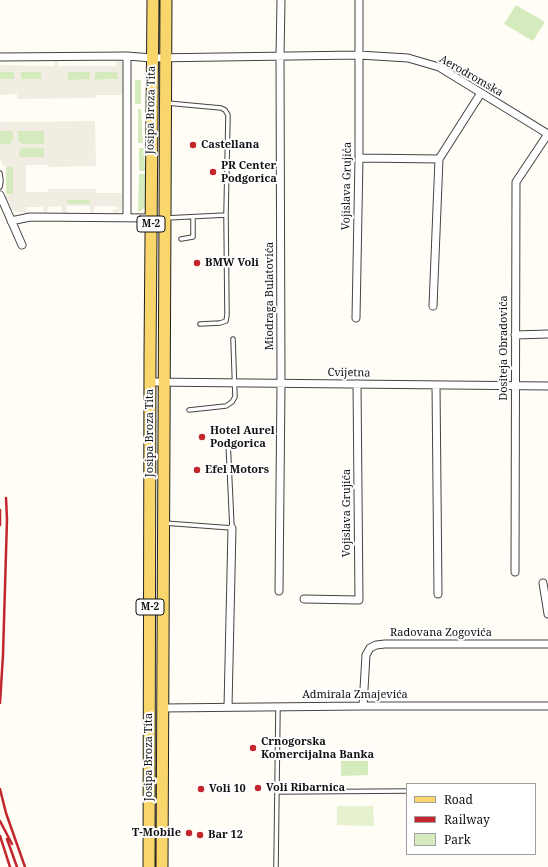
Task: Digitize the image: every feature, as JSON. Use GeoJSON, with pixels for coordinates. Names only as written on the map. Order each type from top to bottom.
{"type":"FeatureCollection","features":[{"type":"Feature","properties":{"kind":"main road","name":"Josipa Broza Tita"},"geometry":{"type":"LineString","coordinates":[[149,867],[150,382],[153,0]]}},
{"type":"Feature","properties":{"kind":"main road","name":"Josipa Broza Tita"},"geometry":{"type":"LineString","coordinates":[[162,867],[166,0]]}},
{"type":"Feature","properties":{"kind":"street","name":"Miodraga Bulatovića"},"geometry":{"type":"LineString","coordinates":[[279,592],[281,383],[281,0]]}},
{"type":"Feature","properties":{"kind":"street"},"geometry":{"type":"LineString","coordinates":[[359,0],[359,55]]}},
{"type":"Feature","properties":{"kind":"street","name":"Aerodromska"},"geometry":{"type":"LineString","coordinates":[[0,57],[127,56],[165,58],[359,55],[408,58],[439,67],[548,134]]}},
{"type":"Feature","properties":{"kind":"street","name":"Vojislava Grujića"},"geometry":{"type":"LineString","coordinates":[[356,318],[359,55]]}},
{"type":"Feature","properties":{"kind":"street"},"geometry":{"type":"LineString","coordinates":[[126,218],[127,56]]}},
{"type":"Feature","properties":{"kind":"street"},"geometry":{"type":"LineString","coordinates":[[432,306],[439,159],[480,93]]}},
{"type":"Feature","properties":{"kind":"street","name":"Dositeja Obradovića"},"geometry":{"type":"LineString","coordinates":[[515,572],[516,182],[548,134]]}},
{"type":"Feature","properties":{"kind":"street"},"geometry":{"type":"LineString","coordinates":[[358,158],[439,159]]}},
{"type":"Feature","properties":{"kind":"street"},"geometry":{"type":"LineString","coordinates":[[0,195],[22,245]]}},
{"type":"Feature","properties":{"kind":"street"},"geometry":{"type":"LineString","coordinates":[[11,221],[30,217],[151,218]]}},
{"type":"Feature","properties":{"kind":"street"},"geometry":{"type":"LineString","coordinates":[[515,335],[548,334]]}},
{"type":"Feature","properties":{"kind":"street","name":"Cvijetna"},"geometry":{"type":"LineString","coordinates":[[150,382],[548,386]]}},
{"type":"Feature","properties":{"kind":"street","name":"Vojislava Grujića"},"geometry":{"type":"LineString","coordinates":[[304,598],[359,600],[357,384]]}},
{"type":"Feature","properties":{"kind":"street"},"geometry":{"type":"LineString","coordinates":[[436,385],[438,594]]}},
{"type":"Feature","properties":{"kind":"street"},"geometry":{"type":"LineString","coordinates":[[228,707],[232,528]]}},
{"type":"Feature","properties":{"kind":"street"},"geometry":{"type":"LineString","coordinates":[[543,583],[548,614]]}},
{"type":"Feature","properties":{"kind":"street","name":"Radovana Zogovića"},"geometry":{"type":"LineString","coordinates":[[364,706],[366,656],[370,648],[376,645],[548,644]]}},
{"type":"Feature","properties":{"kind":"street","name":"Admirala Zmajevića"},"geometry":{"type":"LineString","coordinates":[[162,708],[278,706],[548,706]]}},
{"type":"Feature","properties":{"kind":"lane"},"geometry":{"type":"LineString","coordinates":[[165,103],[221,108],[225,110],[228,115],[226,215],[228,315],[226,321],[220,324],[200,324]]}},
{"type":"Feature","properties":{"kind":"lane"},"geometry":{"type":"LineString","coordinates":[[0,173],[0,187]]}},
{"type":"Feature","properties":{"kind":"lane"},"geometry":{"type":"LineString","coordinates":[[165,218],[193,218],[226,215]]}},
{"type":"Feature","properties":{"kind":"lane"},"geometry":{"type":"LineString","coordinates":[[180,239],[193,238],[193,218]]}},
{"type":"Feature","properties":{"kind":"lane"},"geometry":{"type":"LineString","coordinates":[[189,410],[226,406],[232,402],[235,397],[233,339]]}},
{"type":"Feature","properties":{"kind":"lane"},"geometry":{"type":"LineString","coordinates":[[163,523],[232,528],[228,441]]}},
{"type":"Feature","properties":{"kind":"lane"},"geometry":{"type":"LineString","coordinates":[[276,867],[278,706]]}},
{"type":"Feature","properties":{"kind":"lane"},"geometry":{"type":"LineString","coordinates":[[277,792],[406,791]]}},
{"type":"Feature","properties":{"kind":"green space"},"geometry":{"type":"Polygon","coordinates":[[[516,5],[545,22],[533,41],[504,24],[516,5]]]}},
{"type":"Feature","properties":{"kind":"green space"},"geometry":{"type":"Polygon","coordinates":[[[0,72],[14,72],[14,79],[0,79],[0,72]]]}},
{"type":"Feature","properties":{"kind":"green space"},"geometry":{"type":"Polygon","coordinates":[[[21,72],[41,72],[41,79],[21,79],[21,72]]]}},
{"type":"Feature","properties":{"kind":"green space"},"geometry":{"type":"Polygon","coordinates":[[[68,72],[90,72],[90,80],[68,80],[68,72]]]}},
{"type":"Feature","properties":{"kind":"green space"},"geometry":{"type":"Polygon","coordinates":[[[95,72],[118,72],[118,79],[95,80],[95,72]]]}},
{"type":"Feature","properties":{"kind":"green space"},"geometry":{"type":"Polygon","coordinates":[[[135,80],[141,80],[141,104],[135,104],[135,80]]]}},
{"type":"Feature","properties":{"kind":"green space"},"geometry":{"type":"Polygon","coordinates":[[[138,109],[141,109],[143,143],[138,143],[138,109]]]}},
{"type":"Feature","properties":{"kind":"green space"},"geometry":{"type":"Polygon","coordinates":[[[0,131],[13,131],[13,140],[10,144],[0,144],[0,131]]]}},
{"type":"Feature","properties":{"kind":"green space"},"geometry":{"type":"Polygon","coordinates":[[[18,131],[44,131],[44,144],[22,144],[18,141],[18,131]]]}},
{"type":"Feature","properties":{"kind":"green space"},"geometry":{"type":"Polygon","coordinates":[[[21,148],[44,148],[44,157],[19,157],[19,151],[21,148]]]}},
{"type":"Feature","properties":{"kind":"green space"},"geometry":{"type":"Polygon","coordinates":[[[139,148],[144,148],[145,171],[139,171],[139,148]]]}},
{"type":"Feature","properties":{"kind":"green space"},"geometry":{"type":"Polygon","coordinates":[[[13,166],[13,194],[6,194],[6,167],[13,166]]]}},
{"type":"Feature","properties":{"kind":"green space"},"geometry":{"type":"Polygon","coordinates":[[[139,174],[145,174],[145,207],[141,211],[138,211],[139,174]]]}},
{"type":"Feature","properties":{"kind":"green space"},"geometry":{"type":"Polygon","coordinates":[[[67,200],[90,200],[90,204],[67,204],[67,200]]]}},
{"type":"Feature","properties":{"kind":"green space"},"geometry":{"type":"Polygon","coordinates":[[[341,761],[368,761],[368,775],[341,776],[341,761]]]}},
{"type":"Feature","properties":{"kind":"green space"},"geometry":{"type":"Polygon","coordinates":[[[337,806],[373,806],[374,826],[337,825],[337,806]]]}},
{"type":"Feature","properties":{"kind":"shaded area"},"geometry":{"type":"Polygon","coordinates":[[[55,59],[58,59],[58,66],[116,66],[116,60],[120,60],[123,64],[123,95],[96,95],[95,98],[17,99],[17,94],[0,95],[0,79],[14,79],[14,72],[0,72],[0,65],[54,66],[55,59]],[[21,72],[21,79],[41,79],[41,72],[21,72]],[[68,72],[68,80],[90,79],[90,72],[68,72]],[[95,72],[95,80],[118,79],[117,72],[95,72]]]}},
{"type":"Feature","properties":{"kind":"shaded area"},"geometry":{"type":"Polygon","coordinates":[[[95,121],[96,166],[48,167],[48,165],[26,165],[26,192],[48,192],[48,189],[96,189],[96,193],[123,193],[121,211],[113,214],[113,210],[118,209],[115,206],[95,206],[94,213],[90,213],[90,206],[67,206],[67,213],[62,213],[61,206],[48,207],[47,213],[44,213],[43,207],[26,207],[27,213],[17,212],[12,209],[5,195],[13,194],[13,167],[3,166],[0,158],[0,144],[10,144],[13,140],[13,131],[0,131],[0,122],[95,121]],[[18,131],[18,141],[22,144],[44,144],[44,131],[18,131]],[[21,148],[19,151],[19,157],[44,157],[44,148],[21,148]],[[67,200],[68,204],[90,204],[89,200],[67,200]]]}},
{"type":"Feature","properties":{"kind":"railway"},"geometry":{"type":"LineString","coordinates":[[0,703],[7,519],[6,498]]}},
{"type":"Feature","properties":{"kind":"railway"},"geometry":{"type":"LineString","coordinates":[[0,510],[0,525]]}},
{"type":"Feature","properties":{"kind":"railway"},"geometry":{"type":"LineString","coordinates":[[0,789],[6,813],[25,867]]}},
{"type":"Feature","properties":{"kind":"railway"},"geometry":{"type":"LineString","coordinates":[[0,821],[12,844]]}},
{"type":"Feature","properties":{"kind":"railway"},"geometry":{"type":"LineString","coordinates":[[0,836],[10,867]]}},
{"type":"Feature","properties":{"kind":"railway"},"geometry":{"type":"LineString","coordinates":[[7,839],[17,867]]}},
{"type":"Feature","properties":{"kind":"place","name":"Castellana"},"geometry":{"type":"Point","coordinates":[193,145]}},
{"type":"Feature","properties":{"kind":"place","name":"PR Center Podgorica"},"geometry":{"type":"Point","coordinates":[213,172]}},
{"type":"Feature","properties":{"kind":"place","name":"BMW Voli"},"geometry":{"type":"Point","coordinates":[197,263]}},
{"type":"Feature","properties":{"kind":"place","name":"Hotel Aurel Podgorica"},"geometry":{"type":"Point","coordinates":[202,437]}},
{"type":"Feature","properties":{"kind":"place","name":"Efel Motors"},"geometry":{"type":"Point","coordinates":[197,470]}},
{"type":"Feature","properties":{"kind":"place","name":"Crnogorska Komercijalna Banka"},"geometry":{"type":"Point","coordinates":[253,748]}},
{"type":"Feature","properties":{"kind":"place","name":"Voli Ribarnica"},"geometry":{"type":"Point","coordinates":[258,788]}},
{"type":"Feature","properties":{"kind":"place","name":"Voli 10"},"geometry":{"type":"Point","coordinates":[201,789]}},
{"type":"Feature","properties":{"kind":"place","name":"T-Mobile"},"geometry":{"type":"Point","coordinates":[189,833]}},
{"type":"Feature","properties":{"kind":"place","name":"Bar 12"},"geometry":{"type":"Point","coordinates":[200,835]}}]}
